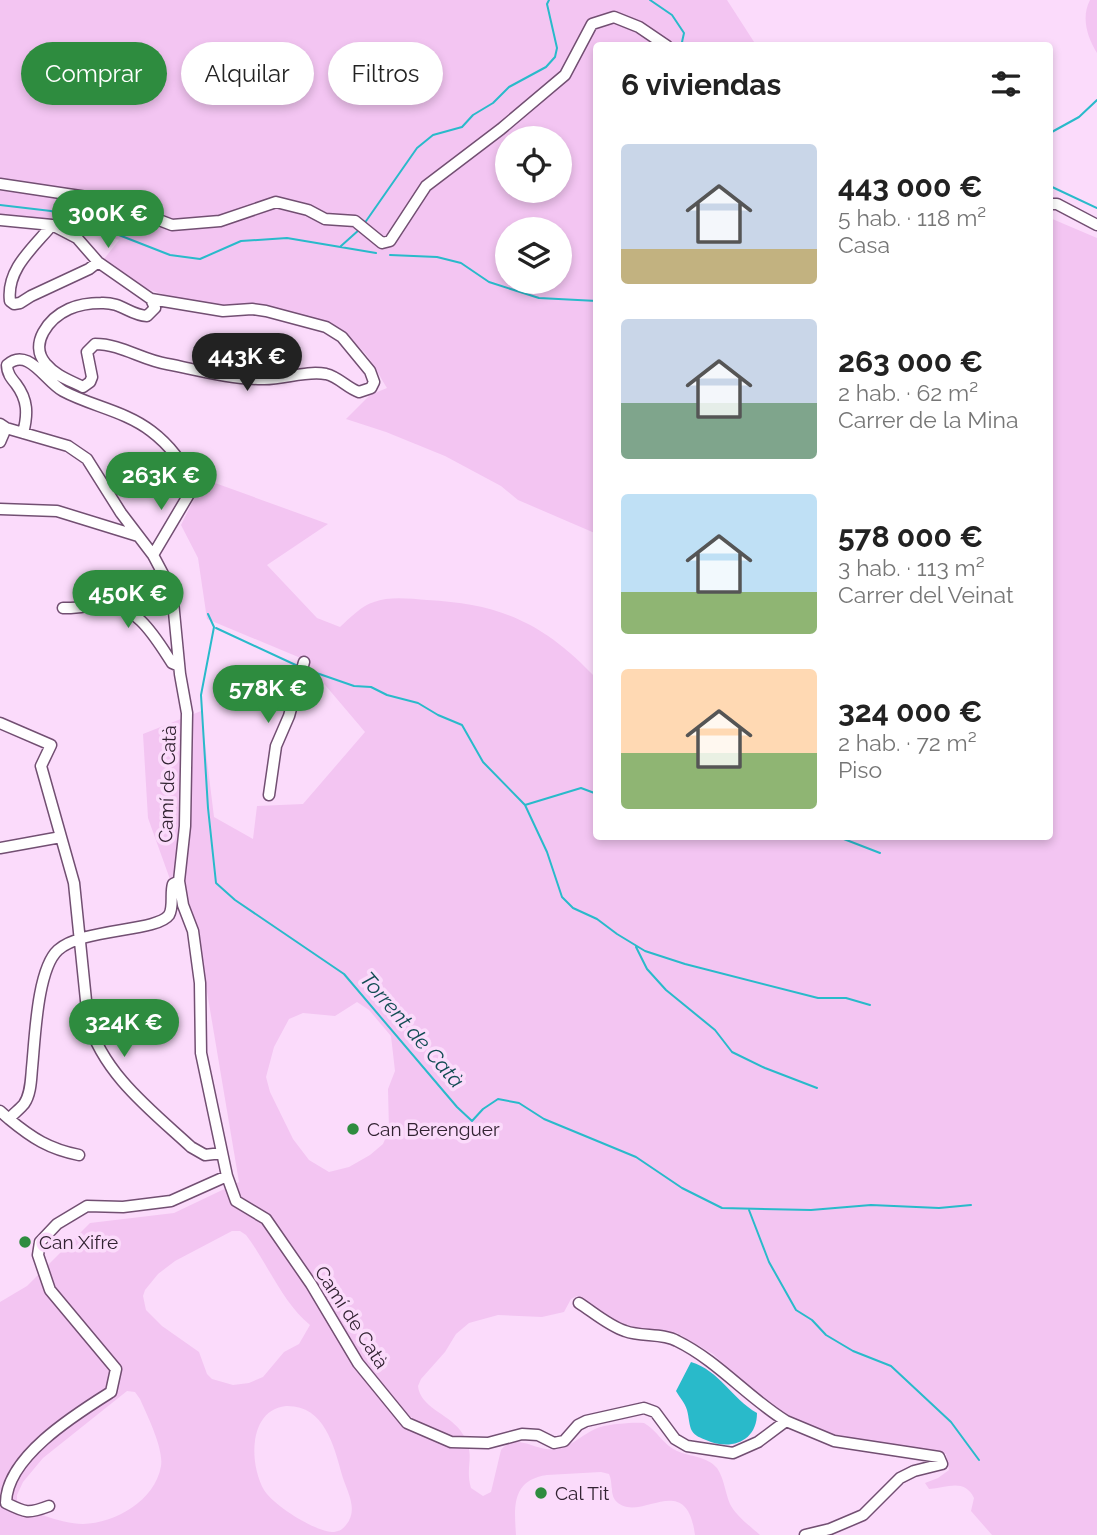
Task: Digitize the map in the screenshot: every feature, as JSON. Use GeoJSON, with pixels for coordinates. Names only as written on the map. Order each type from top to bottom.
{"type":"FeatureCollection","features":[{"type":"Feature","properties":{"kind":"street"},"geometry":{"type":"LineString","coordinates":[[0,184],[87,197],[125,207],[172,225],[220,221],[276,202],[325,219],[355,221],[383,243],[390,241],[426,186],[501,129],[565,75],[592,24],[614,17],[639,27],[661,42]]}},
{"type":"Feature","properties":{"kind":"street"},"geometry":{"type":"LineString","coordinates":[[1053,204],[1097,225]]}},
{"type":"Feature","properties":{"kind":"street"},"geometry":{"type":"LineString","coordinates":[[0,220],[52,225],[77,238],[99,262],[151,299],[155,308],[147,316],[140,316],[123,306],[99,303],[67,310],[51,321],[40,338],[39,346],[45,363],[66,380],[83,387],[90,382],[92,377],[87,352],[95,344],[104,344],[113,345],[154,362],[227,375],[263,379],[318,373],[330,375],[359,391],[371,388],[374,382],[370,371],[342,337],[318,324],[266,311],[223,311],[177,301],[151,299]]}},
{"type":"Feature","properties":{"kind":"street"},"geometry":{"type":"LineString","coordinates":[[52,225],[17,268],[10,287],[10,301],[14,304],[20,303],[99,262]]}},
{"type":"Feature","properties":{"kind":"street"},"geometry":{"type":"LineString","coordinates":[[0,442],[3,426],[23,433],[68,446],[87,459],[153,555],[195,484],[173,449],[150,430],[135,420],[61,390],[30,363],[20,358],[13,359],[6,365],[7,373],[25,397],[27,415],[23,433]]}},
{"type":"Feature","properties":{"kind":"street"},"geometry":{"type":"LineString","coordinates":[[0,509],[57,511],[138,536]]}},
{"type":"Feature","properties":{"kind":"street","name":"Camí de Catà"},"geometry":{"type":"LineString","coordinates":[[153,555],[172,591],[179,666],[187,713],[185,826],[179,881],[183,905],[193,932],[200,983],[201,1053],[227,1176],[236,1201],[266,1219],[311,1284],[358,1363],[407,1423],[451,1442],[488,1443],[523,1434],[538,1435],[554,1443],[564,1441],[578,1424],[644,1408],[654,1412],[675,1439],[688,1446],[733,1452],[758,1442],[786,1421]]}},
{"type":"Feature","properties":{"kind":"street"},"geometry":{"type":"LineString","coordinates":[[63,608],[76,609],[97,604],[121,607],[144,621],[172,663],[179,666]]}},
{"type":"Feature","properties":{"kind":"street"},"geometry":{"type":"LineString","coordinates":[[269,795],[276,746],[289,716],[304,662]]}},
{"type":"Feature","properties":{"kind":"street"},"geometry":{"type":"LineString","coordinates":[[0,723],[51,745],[41,766],[74,883],[88,1020],[92,1033],[113,1070],[191,1147],[205,1155],[222,1153]]}},
{"type":"Feature","properties":{"kind":"street"},"geometry":{"type":"LineString","coordinates":[[0,849],[61,837]]}},
{"type":"Feature","properties":{"kind":"street"},"geometry":{"type":"LineString","coordinates":[[9,1119],[24,1104],[30,1087],[38,1009],[48,964],[59,949],[80,937],[140,927],[163,920],[169,916],[173,884],[179,881]]}},
{"type":"Feature","properties":{"kind":"street"},"geometry":{"type":"LineString","coordinates":[[0,1111],[36,1140],[62,1152],[79,1155]]}},
{"type":"Feature","properties":{"kind":"street"},"geometry":{"type":"LineString","coordinates":[[49,1506],[31,1513],[23,1512],[6,1503],[6,1491],[27,1457],[43,1440],[76,1414],[111,1392],[116,1369],[50,1290],[38,1255],[40,1242],[57,1224],[87,1206],[123,1207],[172,1200],[227,1176]]}},
{"type":"Feature","properties":{"kind":"street"},"geometry":{"type":"LineString","coordinates":[[579,1303],[622,1331],[674,1338],[727,1374],[761,1406],[786,1421],[834,1441],[939,1457],[942,1464],[914,1471],[900,1478],[863,1515],[830,1529],[806,1535]]}},
{"type":"Feature","properties":{"kind":"shaded area"},"geometry":{"type":"Polygon","coordinates":[[[0,0],[727,0],[754,42],[593,42],[593,532],[518,500],[501,486],[445,456],[346,419],[370,395],[387,388],[364,352],[341,333],[316,320],[290,313],[208,304],[153,291],[104,259],[119,240],[52,219],[0,214],[0,0]]]}},
{"type":"Feature","properties":{"kind":"shaded area"},"geometry":{"type":"Polygon","coordinates":[[[1090,0],[1097,0],[1097,53],[1086,27],[1090,0]]]}},
{"type":"Feature","properties":{"kind":"shaded area"},"geometry":{"type":"Polygon","coordinates":[[[1053,219],[1097,238],[1097,1535],[992,1535],[971,1511],[974,1498],[965,1488],[954,1486],[929,1489],[925,1483],[949,1470],[946,1454],[846,1439],[804,1423],[768,1406],[713,1354],[677,1333],[639,1330],[610,1318],[577,1296],[571,1299],[564,1312],[542,1317],[498,1315],[469,1323],[456,1334],[445,1352],[421,1379],[418,1386],[424,1399],[455,1424],[465,1438],[470,1453],[471,1488],[483,1496],[491,1492],[501,1450],[506,1445],[517,1442],[546,1449],[561,1448],[600,1427],[644,1423],[672,1448],[713,1464],[721,1476],[733,1508],[760,1535],[695,1535],[690,1515],[682,1504],[672,1501],[636,1507],[625,1506],[613,1497],[609,1474],[601,1472],[547,1475],[527,1482],[521,1489],[516,1505],[516,1535],[0,1535],[0,1302],[27,1286],[90,1223],[174,1213],[239,1182],[204,974],[148,818],[143,734],[201,711],[214,817],[253,839],[257,806],[303,804],[365,732],[303,659],[207,619],[198,558],[181,525],[204,479],[328,524],[267,565],[317,618],[340,627],[365,606],[380,600],[400,598],[454,602],[478,606],[521,620],[559,644],[593,675],[593,840],[1053,840],[1053,219]],[[357,1002],[335,1016],[303,1013],[289,1019],[274,1047],[266,1077],[270,1092],[293,1139],[309,1160],[329,1172],[349,1167],[370,1155],[383,1144],[389,1130],[388,1089],[395,1071],[391,1036],[369,1010],[357,1002]],[[232,1231],[175,1261],[158,1274],[143,1296],[146,1310],[162,1326],[199,1352],[207,1374],[212,1379],[233,1385],[249,1383],[263,1377],[284,1352],[299,1344],[310,1325],[291,1305],[246,1235],[240,1231],[232,1231]],[[127,1391],[43,1458],[23,1482],[17,1495],[17,1503],[22,1508],[64,1522],[95,1523],[132,1508],[151,1490],[161,1466],[158,1442],[140,1399],[135,1392],[127,1391]],[[286,1406],[264,1417],[258,1427],[254,1453],[259,1479],[269,1496],[285,1510],[324,1531],[340,1530],[350,1519],[352,1507],[331,1440],[318,1419],[310,1412],[299,1407],[286,1406]]]}},
{"type":"Feature","properties":{"kind":"water"},"geometry":{"type":"Polygon","coordinates":[[[691,1362],[710,1371],[757,1413],[752,1431],[740,1442],[715,1443],[693,1433],[686,1407],[676,1391],[691,1362]]]}},
{"type":"Feature","properties":{"kind":"waterway"},"geometry":{"type":"LineString","coordinates":[[364,224],[417,148],[433,135],[462,127],[509,87],[546,67],[555,57],[557,48],[547,4],[549,0]]}},
{"type":"Feature","properties":{"kind":"waterway"},"geometry":{"type":"LineString","coordinates":[[650,0],[672,15],[684,33],[682,42]]}},
{"type":"Feature","properties":{"kind":"waterway"},"geometry":{"type":"LineString","coordinates":[[1053,131],[1079,117],[1097,100]]}},
{"type":"Feature","properties":{"kind":"waterway"},"geometry":{"type":"LineString","coordinates":[[1053,187],[1097,208]]}},
{"type":"Feature","properties":{"kind":"waterway"},"geometry":{"type":"LineString","coordinates":[[0,205],[51,211],[170,255],[200,259],[241,241],[287,238],[376,253]]}},
{"type":"Feature","properties":{"kind":"waterway"},"geometry":{"type":"LineString","coordinates":[[341,246],[360,229]]}},
{"type":"Feature","properties":{"kind":"waterway"},"geometry":{"type":"LineString","coordinates":[[390,255],[437,257],[461,263],[489,282],[539,298],[593,301]]}},
{"type":"Feature","properties":{"kind":"waterway","name":"Torrent de Catà"},"geometry":{"type":"LineString","coordinates":[[208,614],[214,627],[201,695],[216,883],[235,900],[344,974],[457,1107],[472,1121],[498,1099],[519,1103],[544,1119],[636,1157],[682,1188],[722,1208],[811,1210],[871,1205],[939,1208],[971,1205]]}},
{"type":"Feature","properties":{"kind":"waterway"},"geometry":{"type":"LineString","coordinates":[[216,628],[300,667]]}},
{"type":"Feature","properties":{"kind":"waterway"},"geometry":{"type":"LineString","coordinates":[[305,669],[354,686],[371,687],[387,695],[418,703],[462,725],[483,762],[525,805],[547,852],[562,897],[573,908],[597,919],[645,951],[818,998],[846,998],[870,1005]]}},
{"type":"Feature","properties":{"kind":"waterway"},"geometry":{"type":"LineString","coordinates":[[525,805],[581,788],[593,792]]}},
{"type":"Feature","properties":{"kind":"waterway"},"geometry":{"type":"LineString","coordinates":[[846,840],[880,853]]}},
{"type":"Feature","properties":{"kind":"waterway"},"geometry":{"type":"LineString","coordinates":[[636,947],[647,969],[666,990],[715,1030],[732,1052],[817,1088]]}},
{"type":"Feature","properties":{"kind":"waterway"},"geometry":{"type":"LineString","coordinates":[[749,1210],[769,1262],[796,1310],[812,1320],[826,1335],[853,1351],[891,1366],[951,1422],[979,1460]]}},
{"type":"Feature","properties":{"kind":"place","name":"Can Berenguer"},"geometry":{"type":"Point","coordinates":[353,1129]}},
{"type":"Feature","properties":{"kind":"place","name":"Can Xifre"},"geometry":{"type":"Point","coordinates":[25,1242]}},
{"type":"Feature","properties":{"kind":"place","name":"Cal Tit"},"geometry":{"type":"Point","coordinates":[541,1493]}}]}
